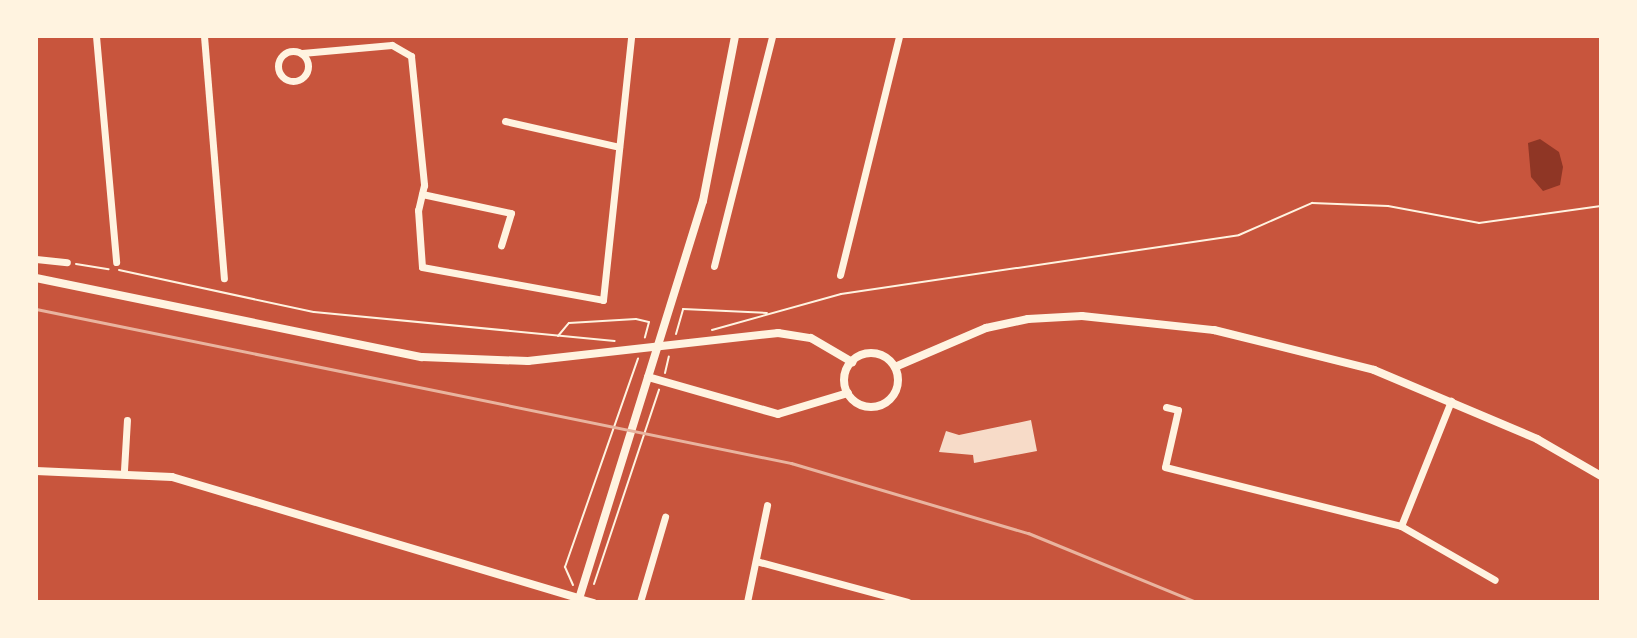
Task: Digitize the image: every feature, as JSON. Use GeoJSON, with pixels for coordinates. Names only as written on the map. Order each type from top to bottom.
{"type":"FeatureCollection","features":[{"type":"Feature","properties":{"kind":"street"},"geometry":{"type":"LineString","coordinates":[[96,36],[116,262]]}},
{"type":"Feature","properties":{"kind":"street"},"geometry":{"type":"LineString","coordinates":[[204,36],[224,278]]}},
{"type":"Feature","properties":{"kind":"street"},"geometry":{"type":"LineString","coordinates":[[302,53],[303,77],[284,78],[280,56],[302,53],[392,45],[411,56],[422,194],[422,267],[603,300],[631,36]]}},
{"type":"Feature","properties":{"kind":"street"},"geometry":{"type":"LineString","coordinates":[[579,600],[620,459],[703,201],[735,36]]}},
{"type":"Feature","properties":{"kind":"street"},"geometry":{"type":"LineString","coordinates":[[714,266],[772,36]]}},
{"type":"Feature","properties":{"kind":"street"},"geometry":{"type":"LineString","coordinates":[[840,275],[899,36]]}},
{"type":"Feature","properties":{"kind":"street"},"geometry":{"type":"LineString","coordinates":[[505,121],[619,147]]}},
{"type":"Feature","properties":{"kind":"street"},"geometry":{"type":"LineString","coordinates":[[422,194],[511,213],[501,245]]}},
{"type":"Feature","properties":{"kind":"street"},"geometry":{"type":"LineString","coordinates":[[36,259],[67,262]]}},
{"type":"Feature","properties":{"kind":"street"},"geometry":{"type":"LineString","coordinates":[[36,278],[422,357],[528,361],[778,333],[811,338],[852,362]]}},
{"type":"Feature","properties":{"kind":"street"},"geometry":{"type":"LineString","coordinates":[[895,367],[986,328],[1082,316],[1249,337],[1374,370],[1451,401],[1601,476]]}},
{"type":"Feature","properties":{"kind":"street"},"geometry":{"type":"LineString","coordinates":[[648,377],[778,414],[848,393],[869,406],[885,402],[898,382],[895,367],[874,353],[852,362]]}},
{"type":"Feature","properties":{"kind":"street"},"geometry":{"type":"LineString","coordinates":[[848,393],[852,362]]}},
{"type":"Feature","properties":{"kind":"street"},"geometry":{"type":"LineString","coordinates":[[1401,526],[1451,401]]}},
{"type":"Feature","properties":{"kind":"street"},"geometry":{"type":"LineString","coordinates":[[1166,407],[1178,410],[1165,467],[1401,526],[1495,580]]}},
{"type":"Feature","properties":{"kind":"street"},"geometry":{"type":"LineString","coordinates":[[124,470],[127,420]]}},
{"type":"Feature","properties":{"kind":"street"},"geometry":{"type":"LineString","coordinates":[[36,471],[124,470],[219,490],[593,602]]}},
{"type":"Feature","properties":{"kind":"street"},"geometry":{"type":"LineString","coordinates":[[747,602],[767,505]]}},
{"type":"Feature","properties":{"kind":"street"},"geometry":{"type":"LineString","coordinates":[[640,602],[665,517]]}},
{"type":"Feature","properties":{"kind":"street"},"geometry":{"type":"LineString","coordinates":[[756,561],[908,602]]}},
{"type":"Feature","properties":{"kind":"path"},"geometry":{"type":"LineString","coordinates":[[682,315],[683,309],[767,313],[841,294],[1239,235],[1312,203],[1388,206],[1479,223],[1601,206]]}},
{"type":"Feature","properties":{"kind":"path"},"geometry":{"type":"LineString","coordinates":[[67,262],[314,312],[558,337],[569,323],[649,322],[648,328]]}},
{"type":"Feature","properties":{"kind":"path"},"geometry":{"type":"LineString","coordinates":[[636,364],[607,456],[565,567],[579,600],[601,577],[654,405]]}},
{"type":"Feature","properties":{"kind":"shaded area"},"geometry":{"type":"Polygon","coordinates":[[[1540,139],[1559,152],[1563,167],[1560,185],[1543,191],[1531,177],[1528,143],[1540,139]]]}},
{"type":"Feature","properties":{"kind":"building"},"geometry":{"type":"Polygon","coordinates":[[[1031,420],[1037,451],[974,463],[973,455],[939,452],[946,431],[959,435],[1031,420]]]}},
{"type":"Feature","properties":{"kind":"railway"},"geometry":{"type":"LineString","coordinates":[[36,309],[791,463],[1028,533],[1196,602]]}}]}
